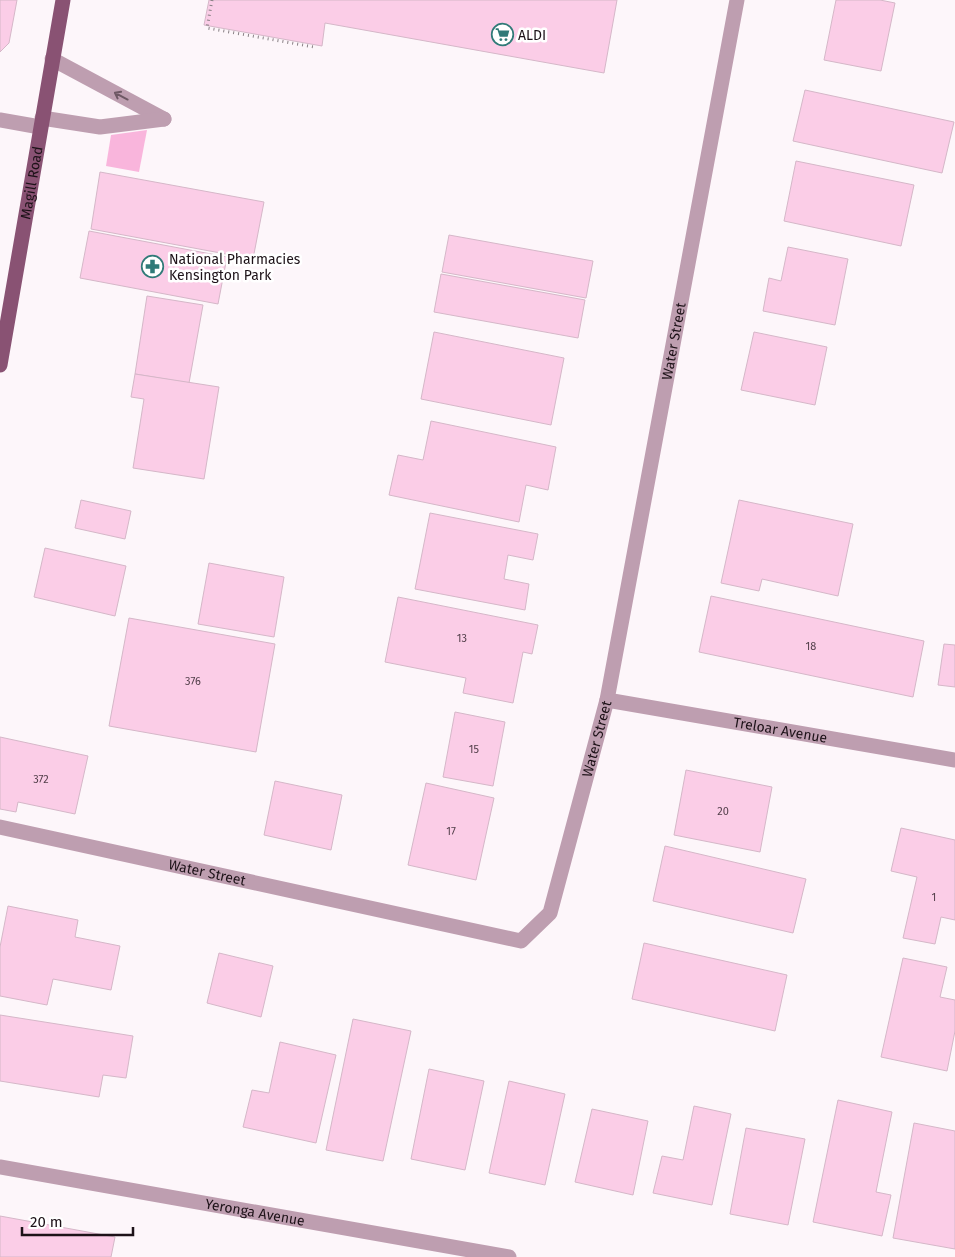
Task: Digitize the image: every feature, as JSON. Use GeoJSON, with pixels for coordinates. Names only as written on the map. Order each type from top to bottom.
{"type":"FeatureCollection","features":[{"type":"Feature","properties":{"kind":"main road","name":"Magill Road"},"geometry":{"type":"LineString","coordinates":[[0,365],[63,0]]}},
{"type":"Feature","properties":{"kind":"street","name":"Water Street"},"geometry":{"type":"LineString","coordinates":[[0,827],[521,941],[550,913],[607,700],[737,0]]}},
{"type":"Feature","properties":{"kind":"street"},"geometry":{"type":"LineString","coordinates":[[0,120],[100,127],[164,119],[52,59]]}},
{"type":"Feature","properties":{"kind":"street","name":"Treloar Avenue"},"geometry":{"type":"LineString","coordinates":[[607,700],[955,760]]}},
{"type":"Feature","properties":{"kind":"street","name":"Yeronga Avenue"},"geometry":{"type":"LineString","coordinates":[[0,1167],[509,1257]]}},
{"type":"Feature","properties":{"kind":"path"},"geometry":{"type":"LineString","coordinates":[[212,0],[207,28],[314,48]]}},
{"type":"Feature","properties":{"kind":"shaded area"},"geometry":{"type":"Polygon","coordinates":[[[147,130],[139,172],[106,166],[111,135],[147,130]]]}},
{"type":"Feature","properties":{"kind":"building"},"geometry":{"type":"Polygon","coordinates":[[[0,0],[17,0],[9,43],[0,52],[0,0]]]}},
{"type":"Feature","properties":{"kind":"building","name":"ALDI"},"geometry":{"type":"Polygon","coordinates":[[[209,0],[617,0],[604,73],[325,23],[322,46],[204,25],[209,0]]]}},
{"type":"Feature","properties":{"kind":"building"},"geometry":{"type":"Polygon","coordinates":[[[836,0],[880,0],[895,3],[881,71],[824,60],[836,0]]]}},
{"type":"Feature","properties":{"kind":"building"},"geometry":{"type":"Polygon","coordinates":[[[805,90],[954,122],[942,173],[793,141],[805,90]]]}},
{"type":"Feature","properties":{"kind":"building"},"geometry":{"type":"Polygon","coordinates":[[[796,161],[914,185],[901,246],[784,221],[796,161]]]}},
{"type":"Feature","properties":{"kind":"building"},"geometry":{"type":"Polygon","coordinates":[[[100,172],[264,202],[253,259],[91,229],[100,172]]]}},
{"type":"Feature","properties":{"kind":"building","name":"National Pharmacies Kensington Park"},"geometry":{"type":"Polygon","coordinates":[[[89,231],[227,257],[218,304],[80,278],[89,231]]]}},
{"type":"Feature","properties":{"kind":"building"},"geometry":{"type":"Polygon","coordinates":[[[449,235],[593,261],[586,298],[442,272],[449,235]]]}},
{"type":"Feature","properties":{"kind":"building"},"geometry":{"type":"Polygon","coordinates":[[[788,247],[848,259],[835,325],[763,311],[769,278],[781,281],[788,247]]]}},
{"type":"Feature","properties":{"kind":"building"},"geometry":{"type":"Polygon","coordinates":[[[441,274],[585,300],[578,338],[434,312],[441,274]]]}},
{"type":"Feature","properties":{"kind":"building"},"geometry":{"type":"Polygon","coordinates":[[[147,296],[203,305],[189,383],[135,374],[147,296]]]}},
{"type":"Feature","properties":{"kind":"building"},"geometry":{"type":"Polygon","coordinates":[[[434,332],[564,358],[551,425],[421,399],[434,332]]]}},
{"type":"Feature","properties":{"kind":"building"},"geometry":{"type":"Polygon","coordinates":[[[754,332],[827,347],[815,405],[741,390],[754,332]]]}},
{"type":"Feature","properties":{"kind":"building"},"geometry":{"type":"Polygon","coordinates":[[[135,374],[219,387],[204,479],[133,468],[144,399],[131,397],[135,374]]]}},
{"type":"Feature","properties":{"kind":"building"},"geometry":{"type":"Polygon","coordinates":[[[431,421],[556,447],[548,490],[526,485],[519,522],[389,495],[398,455],[423,460],[431,421]]]}},
{"type":"Feature","properties":{"kind":"building"},"geometry":{"type":"Polygon","coordinates":[[[81,500],[131,511],[125,539],[75,528],[81,500]]]}},
{"type":"Feature","properties":{"kind":"building"},"geometry":{"type":"Polygon","coordinates":[[[739,500],[853,524],[838,596],[762,579],[759,591],[721,583],[739,500]]]}},
{"type":"Feature","properties":{"kind":"building"},"geometry":{"type":"Polygon","coordinates":[[[430,513],[538,534],[533,560],[508,555],[504,579],[529,584],[525,610],[415,589],[430,513]]]}},
{"type":"Feature","properties":{"kind":"building"},"geometry":{"type":"Polygon","coordinates":[[[45,548],[126,566],[115,616],[34,597],[45,548]]]}},
{"type":"Feature","properties":{"kind":"building"},"geometry":{"type":"Polygon","coordinates":[[[209,563],[284,577],[274,637],[198,624],[209,563]]]}},
{"type":"Feature","properties":{"kind":"building"},"geometry":{"type":"Polygon","coordinates":[[[711,596],[924,641],[913,697],[699,652],[711,596]]]}},
{"type":"Feature","properties":{"kind":"building"},"geometry":{"type":"Polygon","coordinates":[[[398,597],[538,625],[532,654],[523,652],[513,703],[463,693],[466,678],[385,662],[398,597]]]}},
{"type":"Feature","properties":{"kind":"building"},"geometry":{"type":"Polygon","coordinates":[[[129,618],[275,644],[256,752],[109,726],[129,618]]]}},
{"type":"Feature","properties":{"kind":"building"},"geometry":{"type":"Polygon","coordinates":[[[944,644],[955,645],[955,687],[938,685],[944,644]]]}},
{"type":"Feature","properties":{"kind":"building"},"geometry":{"type":"Polygon","coordinates":[[[455,712],[505,722],[493,786],[443,777],[455,712]]]}},
{"type":"Feature","properties":{"kind":"building"},"geometry":{"type":"Polygon","coordinates":[[[0,737],[88,756],[75,814],[18,802],[16,812],[0,809],[0,737]]]}},
{"type":"Feature","properties":{"kind":"building"},"geometry":{"type":"Polygon","coordinates":[[[686,770],[772,787],[760,852],[674,835],[686,770]]]}},
{"type":"Feature","properties":{"kind":"building"},"geometry":{"type":"Polygon","coordinates":[[[275,781],[342,795],[331,850],[264,835],[275,781]]]}},
{"type":"Feature","properties":{"kind":"building"},"geometry":{"type":"Polygon","coordinates":[[[426,783],[494,798],[476,880],[408,865],[426,783]]]}},
{"type":"Feature","properties":{"kind":"building"},"geometry":{"type":"Polygon","coordinates":[[[901,828],[955,840],[955,920],[941,917],[935,944],[903,938],[917,877],[891,871],[901,828]]]}},
{"type":"Feature","properties":{"kind":"building"},"geometry":{"type":"Polygon","coordinates":[[[665,846],[806,879],[793,933],[653,901],[665,846]]]}},
{"type":"Feature","properties":{"kind":"building"},"geometry":{"type":"Polygon","coordinates":[[[8,906],[78,920],[75,937],[120,946],[111,990],[53,979],[47,1005],[0,996],[0,947],[8,906]]]}},
{"type":"Feature","properties":{"kind":"building"},"geometry":{"type":"Polygon","coordinates":[[[644,943],[787,975],[775,1031],[632,999],[644,943]]]}},
{"type":"Feature","properties":{"kind":"building"},"geometry":{"type":"Polygon","coordinates":[[[219,953],[273,966],[261,1017],[207,1003],[219,953]]]}},
{"type":"Feature","properties":{"kind":"building"},"geometry":{"type":"Polygon","coordinates":[[[903,958],[947,967],[940,997],[955,1000],[955,1031],[947,1071],[881,1057],[903,958]]]}},
{"type":"Feature","properties":{"kind":"building"},"geometry":{"type":"Polygon","coordinates":[[[0,1015],[133,1036],[126,1078],[103,1075],[99,1097],[0,1081],[0,1015]]]}},
{"type":"Feature","properties":{"kind":"building"},"geometry":{"type":"Polygon","coordinates":[[[353,1019],[411,1031],[383,1161],[326,1150],[353,1019]]]}},
{"type":"Feature","properties":{"kind":"building"},"geometry":{"type":"Polygon","coordinates":[[[280,1042],[336,1055],[316,1143],[243,1127],[252,1090],[269,1093],[280,1042]]]}},
{"type":"Feature","properties":{"kind":"building"},"geometry":{"type":"Polygon","coordinates":[[[429,1069],[484,1081],[465,1170],[411,1159],[429,1069]]]}},
{"type":"Feature","properties":{"kind":"building"},"geometry":{"type":"Polygon","coordinates":[[[509,1081],[565,1094],[545,1185],[489,1173],[509,1081]]]}},
{"type":"Feature","properties":{"kind":"building"},"geometry":{"type":"Polygon","coordinates":[[[838,1100],[892,1112],[876,1192],[891,1195],[882,1236],[813,1222],[838,1100]]]}},
{"type":"Feature","properties":{"kind":"building"},"geometry":{"type":"Polygon","coordinates":[[[694,1106],[731,1114],[712,1205],[653,1193],[662,1156],[683,1160],[694,1106]]]}},
{"type":"Feature","properties":{"kind":"building"},"geometry":{"type":"Polygon","coordinates":[[[592,1109],[648,1121],[633,1195],[575,1182],[592,1109]]]}},
{"type":"Feature","properties":{"kind":"building"},"geometry":{"type":"Polygon","coordinates":[[[914,1123],[955,1131],[955,1249],[893,1238],[914,1123]]]}},
{"type":"Feature","properties":{"kind":"building"},"geometry":{"type":"Polygon","coordinates":[[[746,1128],[805,1139],[788,1225],[730,1214],[746,1128]]]}},
{"type":"Feature","properties":{"kind":"building"},"geometry":{"type":"Polygon","coordinates":[[[0,1216],[115,1237],[111,1257],[0,1257],[0,1216]]]}},
{"type":"Feature","properties":{"kind":"place","name":"ALDI"},"geometry":{"type":"Point","coordinates":[502,35]}},
{"type":"Feature","properties":{"kind":"place","name":"National Pharmacies Kensington Park"},"geometry":{"type":"Point","coordinates":[153,267]}}]}
